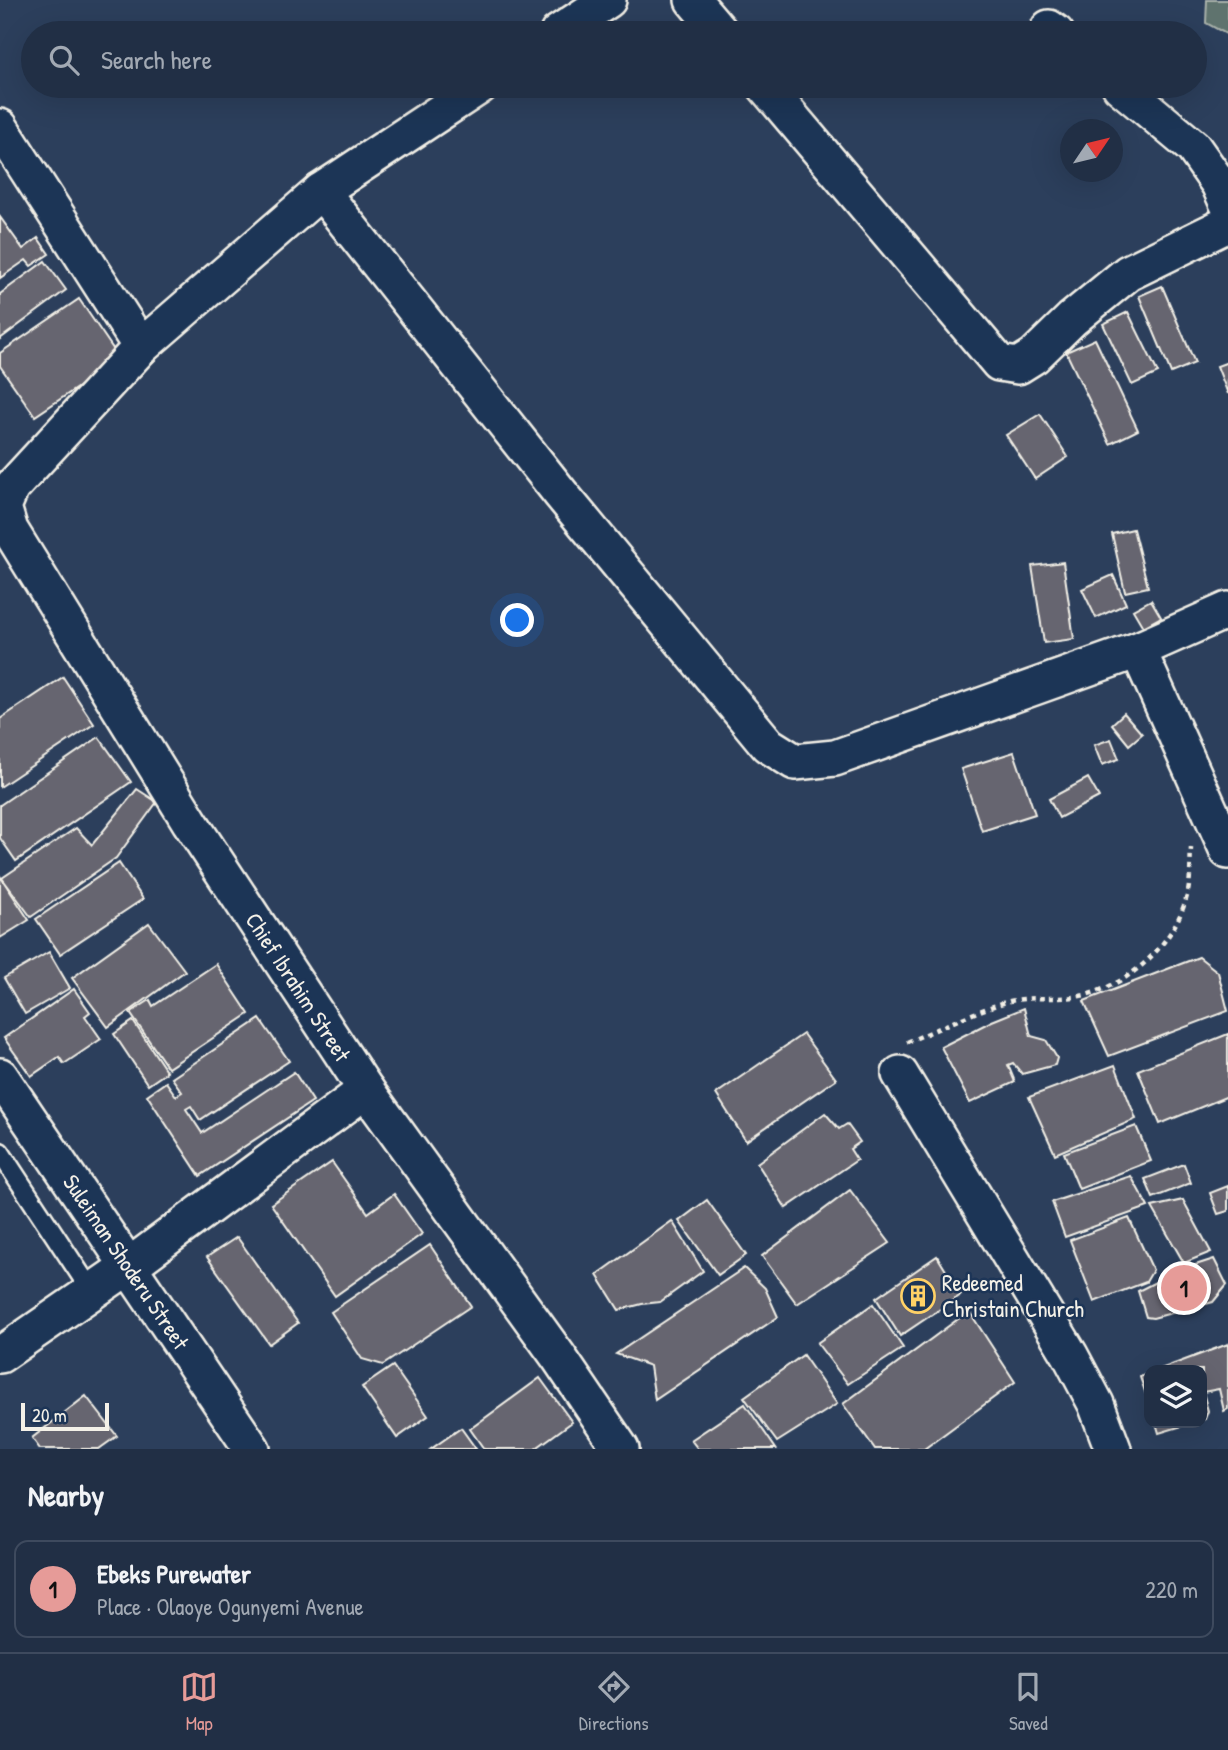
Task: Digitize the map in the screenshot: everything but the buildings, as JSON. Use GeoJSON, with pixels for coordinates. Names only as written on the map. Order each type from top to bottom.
{"type":"FeatureCollection","features":[{"type":"Feature","properties":{"kind":"street"},"geometry":{"type":"LineString","coordinates":[[576,21],[608,0]]}},
{"type":"Feature","properties":{"kind":"street"},"geometry":{"type":"LineString","coordinates":[[693,0],[711,21]]}},
{"type":"Feature","properties":{"kind":"street"},"geometry":{"type":"LineString","coordinates":[[0,127],[141,347],[321,191],[462,98]]}},
{"type":"Feature","properties":{"kind":"street"},"geometry":{"type":"LineString","coordinates":[[775,98],[999,363],[1018,366],[1034,356],[1072,319],[1128,273],[1228,224]]}},
{"type":"Feature","properties":{"kind":"street"},"geometry":{"type":"LineString","coordinates":[[1134,98],[1193,147],[1219,184],[1228,204]]}},
{"type":"Feature","properties":{"kind":"street"},"geometry":{"type":"LineString","coordinates":[[321,191],[561,494],[768,745],[795,762],[835,758],[1138,650],[1228,610]]}},
{"type":"Feature","properties":{"kind":"street","name":"Chief Ibrahim Street"},"geometry":{"type":"LineString","coordinates":[[141,347],[11,488],[3,507],[10,530],[183,811],[366,1090],[558,1356],[621,1449]]}},
{"type":"Feature","properties":{"kind":"street"},"geometry":{"type":"LineString","coordinates":[[1138,650],[1228,851]]}},
{"type":"Feature","properties":{"kind":"street"},"geometry":{"type":"LineString","coordinates":[[900,1074],[1070,1355],[1096,1404],[1112,1449]]}},
{"type":"Feature","properties":{"kind":"street","name":"Suleiman Shoderu Street"},"geometry":{"type":"LineString","coordinates":[[0,1076],[253,1449]]}},
{"type":"Feature","properties":{"kind":"street"},"geometry":{"type":"LineString","coordinates":[[0,1355],[129,1266],[366,1090]]}},
{"type":"Feature","properties":{"kind":"lane"},"geometry":{"type":"LineString","coordinates":[[0,1152],[92,1292]]}},
{"type":"Feature","properties":{"kind":"path"},"geometry":{"type":"LineString","coordinates":[[900,1074],[901,1045],[1007,1001],[1084,995],[1106,987],[1146,962],[1160,950],[1187,895],[1192,847]]}},
{"type":"Feature","properties":{"kind":"green space"},"geometry":{"type":"Polygon","coordinates":[[[1207,0],[1228,0],[1228,35],[1206,21],[1207,0]]]}},
{"type":"Feature","properties":{"kind":"place","name":"Ebeks Purewater"},"geometry":{"type":"Point","coordinates":[1184,1288]}},
{"type":"Feature","properties":{"kind":"place","name":"Redeemed Christain Church"},"geometry":{"type":"Point","coordinates":[918,1296]}}]}
